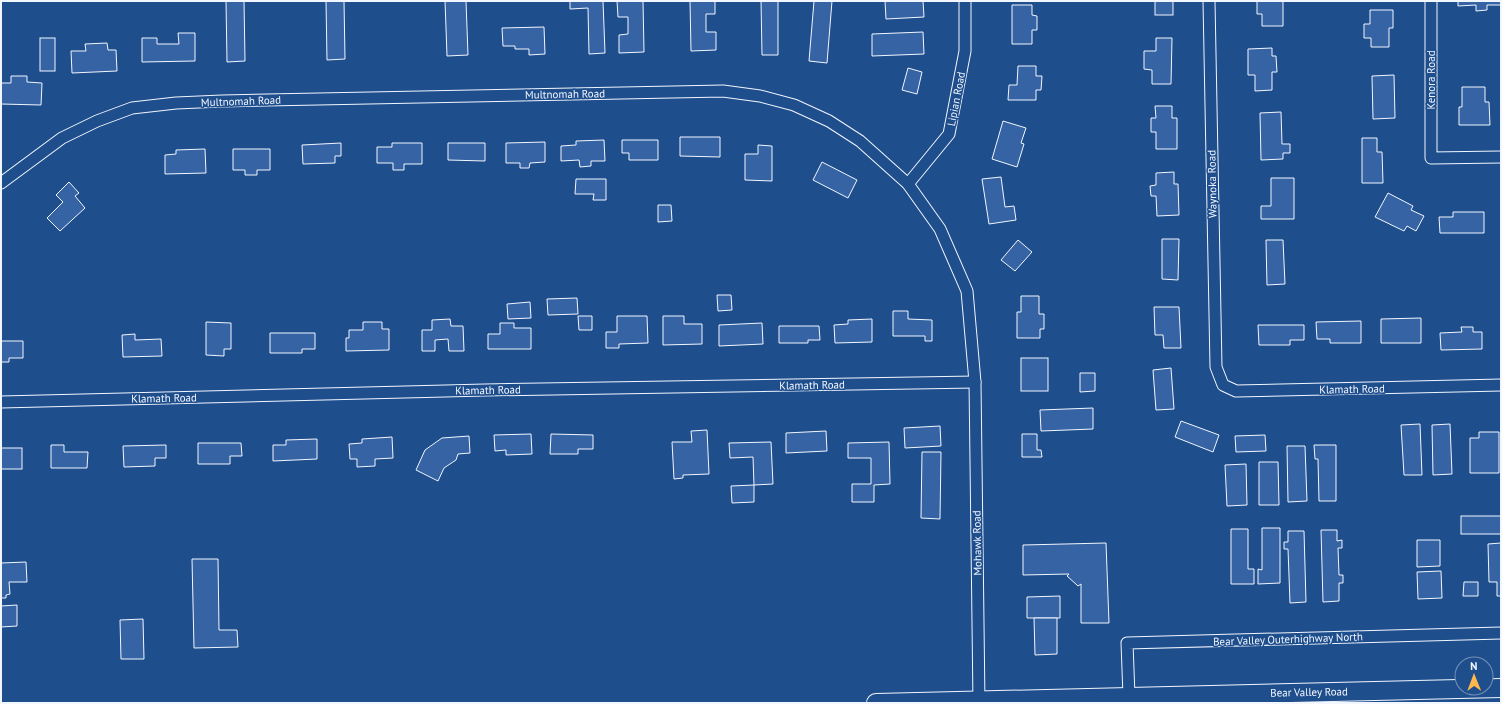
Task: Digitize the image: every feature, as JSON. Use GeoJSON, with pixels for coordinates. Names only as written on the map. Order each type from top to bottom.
{"type":"FeatureCollection","features":[{"type":"Feature","properties":{"kind":"main road","name":"Bear Valley Road"},"geometry":{"type":"LineString","coordinates":[[876,703],[980,702],[1129,696],[1501,688]]}},
{"type":"Feature","properties":{"kind":"street","name":"Lipian Road"},"geometry":{"type":"LineString","coordinates":[[908,184],[949,134],[965,50],[965,1]]}},
{"type":"Feature","properties":{"kind":"street","name":"Waynoka Road"},"geometry":{"type":"LineString","coordinates":[[1208,1],[1216,367]]}},
{"type":"Feature","properties":{"kind":"street","name":"Kenora Road"},"geometry":{"type":"LineString","coordinates":[[1431,1],[1431,158],[1501,157]]}},
{"type":"Feature","properties":{"kind":"street","name":"Multnomah Road"},"geometry":{"type":"LineString","coordinates":[[1,183],[62,138],[97,121],[132,108],[176,103],[222,101],[723,91],[760,96],[794,105],[829,122],[860,141],[908,184],[940,229],[967,291],[975,382]]}},
{"type":"Feature","properties":{"kind":"street","name":"Klamath Road"},"geometry":{"type":"LineString","coordinates":[[1216,367],[1224,385],[1236,391],[1501,385]]}},
{"type":"Feature","properties":{"kind":"street","name":"Klamath Road"},"geometry":{"type":"LineString","coordinates":[[1,402],[477,390],[975,382]]}},
{"type":"Feature","properties":{"kind":"street","name":"Mohawk Road"},"geometry":{"type":"LineString","coordinates":[[975,382],[980,702]]}},
{"type":"Feature","properties":{"kind":"street","name":"Bear Valley Outerhighway North"},"geometry":{"type":"LineString","coordinates":[[1129,696],[1127,643],[1501,633]]}},
{"type":"Feature","properties":{"kind":"building"},"geometry":{"type":"Polygon","coordinates":[[[226,1],[244,1],[245,61],[227,62],[226,1]]]}},
{"type":"Feature","properties":{"kind":"building"},"geometry":{"type":"Polygon","coordinates":[[[326,1],[344,1],[345,59],[327,60],[326,1]]]}},
{"type":"Feature","properties":{"kind":"building"},"geometry":{"type":"Polygon","coordinates":[[[445,1],[466,1],[468,55],[447,56],[445,1]]]}},
{"type":"Feature","properties":{"kind":"building"},"geometry":{"type":"Polygon","coordinates":[[[570,1],[603,1],[605,53],[589,54],[588,8],[570,9],[570,1]]]}},
{"type":"Feature","properties":{"kind":"building"},"geometry":{"type":"Polygon","coordinates":[[[617,1],[643,1],[644,52],[619,53],[619,35],[628,34],[628,17],[618,17],[617,1]]]}},
{"type":"Feature","properties":{"kind":"building"},"geometry":{"type":"Polygon","coordinates":[[[690,1],[715,1],[715,14],[706,14],[706,32],[716,32],[716,50],[691,51],[690,1]]]}},
{"type":"Feature","properties":{"kind":"building"},"geometry":{"type":"Polygon","coordinates":[[[761,1],[778,1],[778,55],[762,55],[761,1]]]}},
{"type":"Feature","properties":{"kind":"building"},"geometry":{"type":"Polygon","coordinates":[[[814,1],[832,1],[827,63],[809,61],[814,1]]]}},
{"type":"Feature","properties":{"kind":"building"},"geometry":{"type":"Polygon","coordinates":[[[885,1],[923,1],[924,17],[886,19],[885,1]]]}},
{"type":"Feature","properties":{"kind":"building"},"geometry":{"type":"Polygon","coordinates":[[[1155,1],[1173,1],[1173,15],[1155,15],[1155,1]]]}},
{"type":"Feature","properties":{"kind":"building"},"geometry":{"type":"Polygon","coordinates":[[[1257,1],[1283,1],[1283,26],[1262,26],[1262,14],[1257,14],[1257,1]]]}},
{"type":"Feature","properties":{"kind":"building"},"geometry":{"type":"Polygon","coordinates":[[[1458,1],[1500,1],[1501,5],[1487,5],[1487,10],[1476,11],[1476,5],[1458,6],[1458,1]]]}},
{"type":"Feature","properties":{"kind":"building"},"geometry":{"type":"Polygon","coordinates":[[[1012,5],[1032,5],[1032,15],[1037,16],[1037,30],[1032,30],[1032,44],[1012,44],[1012,5]]]}},
{"type":"Feature","properties":{"kind":"building"},"geometry":{"type":"Polygon","coordinates":[[[1370,10],[1393,10],[1393,28],[1389,28],[1389,47],[1371,47],[1371,38],[1364,38],[1364,24],[1370,24],[1370,10]]]}},
{"type":"Feature","properties":{"kind":"building"},"geometry":{"type":"Polygon","coordinates":[[[544,27],[545,54],[529,55],[529,49],[515,49],[515,46],[503,46],[502,28],[544,27]]]}},
{"type":"Feature","properties":{"kind":"building"},"geometry":{"type":"Polygon","coordinates":[[[923,32],[924,54],[872,56],[872,34],[923,32]]]}},
{"type":"Feature","properties":{"kind":"building"},"geometry":{"type":"Polygon","coordinates":[[[178,33],[195,33],[195,61],[142,62],[142,38],[157,38],[157,44],[179,44],[178,33]]]}},
{"type":"Feature","properties":{"kind":"building"},"geometry":{"type":"Polygon","coordinates":[[[40,38],[55,38],[55,71],[40,71],[40,38]]]}},
{"type":"Feature","properties":{"kind":"building"},"geometry":{"type":"Polygon","coordinates":[[[1156,38],[1172,38],[1171,84],[1152,84],[1152,70],[1144,69],[1144,51],[1156,51],[1156,38]]]}},
{"type":"Feature","properties":{"kind":"building"},"geometry":{"type":"Polygon","coordinates":[[[107,43],[108,50],[116,50],[117,71],[72,73],[71,51],[86,51],[85,44],[107,43]]]}},
{"type":"Feature","properties":{"kind":"building"},"geometry":{"type":"Polygon","coordinates":[[[1272,48],[1272,56],[1276,56],[1277,72],[1272,72],[1272,90],[1255,91],[1255,75],[1248,75],[1248,49],[1272,48]]]}},
{"type":"Feature","properties":{"kind":"building"},"geometry":{"type":"Polygon","coordinates":[[[1018,66],[1036,66],[1036,76],[1042,76],[1041,90],[1036,90],[1036,100],[1008,100],[1009,85],[1017,85],[1018,66]]]}},
{"type":"Feature","properties":{"kind":"building"},"geometry":{"type":"Polygon","coordinates":[[[908,68],[922,72],[917,94],[902,90],[908,68]]]}},
{"type":"Feature","properties":{"kind":"building"},"geometry":{"type":"Polygon","coordinates":[[[1394,75],[1395,118],[1373,119],[1372,76],[1394,75]]]}},
{"type":"Feature","properties":{"kind":"building"},"geometry":{"type":"Polygon","coordinates":[[[11,76],[27,76],[27,82],[42,83],[41,105],[1,104],[1,83],[11,83],[11,76]]]}},
{"type":"Feature","properties":{"kind":"building"},"geometry":{"type":"Polygon","coordinates":[[[1462,87],[1485,87],[1485,102],[1489,102],[1490,125],[1459,125],[1459,107],[1462,107],[1462,87]]]}},
{"type":"Feature","properties":{"kind":"building"},"geometry":{"type":"Polygon","coordinates":[[[1155,106],[1172,106],[1172,118],[1177,118],[1177,149],[1156,149],[1156,132],[1151,132],[1151,118],[1156,118],[1155,106]]]}},
{"type":"Feature","properties":{"kind":"building"},"geometry":{"type":"Polygon","coordinates":[[[1281,112],[1282,144],[1290,144],[1290,153],[1283,153],[1283,159],[1261,160],[1260,113],[1281,112]]]}},
{"type":"Feature","properties":{"kind":"building"},"geometry":{"type":"Polygon","coordinates":[[[1003,121],[1026,128],[1021,143],[1024,144],[1017,167],[992,159],[1003,121]]]}},
{"type":"Feature","properties":{"kind":"building"},"geometry":{"type":"Polygon","coordinates":[[[680,137],[720,137],[720,157],[680,156],[680,137]]]}},
{"type":"Feature","properties":{"kind":"building"},"geometry":{"type":"Polygon","coordinates":[[[1362,138],[1377,138],[1377,152],[1382,152],[1383,183],[1362,183],[1362,138]]]}},
{"type":"Feature","properties":{"kind":"building"},"geometry":{"type":"Polygon","coordinates":[[[604,140],[605,161],[591,161],[591,166],[580,167],[579,160],[561,161],[561,146],[576,145],[576,141],[604,140]]]}},
{"type":"Feature","properties":{"kind":"building"},"geometry":{"type":"Polygon","coordinates":[[[622,140],[658,140],[658,160],[629,160],[629,153],[622,153],[622,140]]]}},
{"type":"Feature","properties":{"kind":"building"},"geometry":{"type":"Polygon","coordinates":[[[545,142],[545,162],[530,163],[529,168],[520,168],[520,163],[506,163],[506,143],[545,142]]]}},
{"type":"Feature","properties":{"kind":"building"},"geometry":{"type":"Polygon","coordinates":[[[341,143],[341,156],[335,156],[335,163],[303,164],[302,145],[341,143]]]}},
{"type":"Feature","properties":{"kind":"building"},"geometry":{"type":"Polygon","coordinates":[[[392,143],[422,143],[422,164],[404,164],[404,170],[393,170],[393,163],[377,163],[377,147],[392,147],[392,143]]]}},
{"type":"Feature","properties":{"kind":"building"},"geometry":{"type":"Polygon","coordinates":[[[448,143],[485,143],[485,161],[448,160],[448,143]]]}},
{"type":"Feature","properties":{"kind":"building"},"geometry":{"type":"Polygon","coordinates":[[[758,145],[772,146],[772,181],[745,180],[745,154],[758,154],[758,145]]]}},
{"type":"Feature","properties":{"kind":"building"},"geometry":{"type":"Polygon","coordinates":[[[205,149],[206,173],[165,174],[165,155],[176,154],[176,150],[205,149]]]}},
{"type":"Feature","properties":{"kind":"building"},"geometry":{"type":"Polygon","coordinates":[[[233,149],[270,149],[270,170],[257,170],[257,175],[245,175],[245,170],[233,170],[233,149]]]}},
{"type":"Feature","properties":{"kind":"building"},"geometry":{"type":"Polygon","coordinates":[[[822,162],[857,180],[848,198],[813,180],[822,162]]]}},
{"type":"Feature","properties":{"kind":"building"},"geometry":{"type":"Polygon","coordinates":[[[1174,172],[1174,184],[1178,184],[1179,215],[1157,216],[1156,196],[1151,196],[1150,186],[1156,185],[1156,173],[1174,172]]]}},
{"type":"Feature","properties":{"kind":"building"},"geometry":{"type":"Polygon","coordinates":[[[1001,177],[1005,207],[1014,206],[1016,220],[989,224],[982,179],[1001,177]]]}},
{"type":"Feature","properties":{"kind":"building"},"geometry":{"type":"Polygon","coordinates":[[[1271,178],[1294,178],[1294,219],[1261,219],[1261,206],[1271,206],[1271,178]]]}},
{"type":"Feature","properties":{"kind":"building"},"geometry":{"type":"Polygon","coordinates":[[[576,179],[606,179],[606,200],[593,200],[594,194],[575,194],[576,179]]]}},
{"type":"Feature","properties":{"kind":"building"},"geometry":{"type":"Polygon","coordinates":[[[69,182],[79,193],[75,196],[85,208],[60,231],[47,218],[63,202],[56,195],[69,182]]]}},
{"type":"Feature","properties":{"kind":"building"},"geometry":{"type":"Polygon","coordinates":[[[1388,193],[1413,206],[1411,210],[1424,216],[1416,231],[1407,226],[1404,231],[1375,217],[1388,193]]]}},
{"type":"Feature","properties":{"kind":"building"},"geometry":{"type":"Polygon","coordinates":[[[658,205],[671,205],[672,221],[658,222],[658,205]]]}},
{"type":"Feature","properties":{"kind":"building"},"geometry":{"type":"Polygon","coordinates":[[[1453,212],[1484,212],[1484,233],[1440,233],[1439,217],[1453,217],[1453,212]]]}},
{"type":"Feature","properties":{"kind":"building"},"geometry":{"type":"Polygon","coordinates":[[[1162,239],[1179,239],[1178,280],[1162,279],[1162,239]]]}},
{"type":"Feature","properties":{"kind":"building"},"geometry":{"type":"Polygon","coordinates":[[[1018,240],[1032,252],[1015,271],[1001,260],[1018,240]]]}},
{"type":"Feature","properties":{"kind":"building"},"geometry":{"type":"Polygon","coordinates":[[[1266,240],[1283,240],[1285,284],[1267,285],[1266,240]]]}},
{"type":"Feature","properties":{"kind":"building"},"geometry":{"type":"Polygon","coordinates":[[[717,295],[731,295],[732,310],[718,311],[717,295]]]}},
{"type":"Feature","properties":{"kind":"building"},"geometry":{"type":"Polygon","coordinates":[[[1021,296],[1039,296],[1039,314],[1044,314],[1044,329],[1040,329],[1040,338],[1017,338],[1017,312],[1021,312],[1021,296]]]}},
{"type":"Feature","properties":{"kind":"building"},"geometry":{"type":"Polygon","coordinates":[[[577,298],[578,314],[548,315],[547,299],[577,298]]]}},
{"type":"Feature","properties":{"kind":"building"},"geometry":{"type":"Polygon","coordinates":[[[530,302],[531,318],[508,319],[507,304],[530,302]]]}},
{"type":"Feature","properties":{"kind":"building"},"geometry":{"type":"Polygon","coordinates":[[[1154,307],[1179,307],[1181,348],[1164,348],[1163,335],[1155,335],[1154,307]]]}},
{"type":"Feature","properties":{"kind":"building"},"geometry":{"type":"Polygon","coordinates":[[[893,311],[908,311],[908,319],[932,320],[932,341],[925,341],[925,336],[893,336],[893,311]]]}},
{"type":"Feature","properties":{"kind":"building"},"geometry":{"type":"Polygon","coordinates":[[[578,316],[592,316],[592,330],[579,330],[578,316]]]}},
{"type":"Feature","properties":{"kind":"building"},"geometry":{"type":"Polygon","coordinates":[[[617,316],[647,316],[648,343],[619,344],[619,348],[606,348],[606,332],[617,332],[617,316]]]}},
{"type":"Feature","properties":{"kind":"building"},"geometry":{"type":"Polygon","coordinates":[[[663,316],[684,316],[684,324],[702,324],[702,344],[663,345],[663,316]]]}},
{"type":"Feature","properties":{"kind":"building"},"geometry":{"type":"Polygon","coordinates":[[[1421,318],[1421,343],[1381,343],[1381,319],[1421,318]]]}},
{"type":"Feature","properties":{"kind":"building"},"geometry":{"type":"Polygon","coordinates":[[[450,319],[451,326],[463,326],[464,351],[449,351],[448,339],[435,340],[435,351],[422,351],[422,330],[432,330],[432,320],[450,319]]]}},
{"type":"Feature","properties":{"kind":"building"},"geometry":{"type":"Polygon","coordinates":[[[872,319],[872,342],[835,343],[834,325],[848,324],[848,320],[872,319]]]}},
{"type":"Feature","properties":{"kind":"building"},"geometry":{"type":"Polygon","coordinates":[[[1361,321],[1361,343],[1330,343],[1330,339],[1317,339],[1316,322],[1361,321]]]}},
{"type":"Feature","properties":{"kind":"building"},"geometry":{"type":"Polygon","coordinates":[[[206,322],[231,323],[231,349],[224,349],[224,356],[206,355],[206,322]]]}},
{"type":"Feature","properties":{"kind":"building"},"geometry":{"type":"Polygon","coordinates":[[[363,322],[382,322],[382,329],[389,329],[389,350],[346,351],[346,338],[349,338],[349,330],[363,330],[363,322]]]}},
{"type":"Feature","properties":{"kind":"building"},"geometry":{"type":"Polygon","coordinates":[[[500,323],[514,323],[514,328],[531,328],[531,349],[488,349],[488,334],[500,334],[500,323]]]}},
{"type":"Feature","properties":{"kind":"building"},"geometry":{"type":"Polygon","coordinates":[[[762,323],[763,344],[719,346],[719,325],[762,323]]]}},
{"type":"Feature","properties":{"kind":"building"},"geometry":{"type":"Polygon","coordinates":[[[1258,325],[1304,325],[1304,340],[1290,340],[1290,345],[1259,345],[1258,325]]]}},
{"type":"Feature","properties":{"kind":"building"},"geometry":{"type":"Polygon","coordinates":[[[779,326],[819,326],[820,340],[808,340],[808,343],[779,343],[779,326]]]}},
{"type":"Feature","properties":{"kind":"building"},"geometry":{"type":"Polygon","coordinates":[[[1461,327],[1473,327],[1473,332],[1482,332],[1482,349],[1441,350],[1440,333],[1462,332],[1461,327]]]}},
{"type":"Feature","properties":{"kind":"building"},"geometry":{"type":"Polygon","coordinates":[[[270,333],[315,333],[315,349],[302,349],[302,353],[270,353],[270,333]]]}},
{"type":"Feature","properties":{"kind":"building"},"geometry":{"type":"Polygon","coordinates":[[[135,334],[135,340],[161,339],[162,356],[123,357],[122,335],[135,334]]]}},
{"type":"Feature","properties":{"kind":"building"},"geometry":{"type":"Polygon","coordinates":[[[1,341],[23,341],[23,358],[9,358],[9,362],[1,362],[1,341]]]}},
{"type":"Feature","properties":{"kind":"building"},"geometry":{"type":"Polygon","coordinates":[[[1021,358],[1048,358],[1048,391],[1021,391],[1021,358]]]}},
{"type":"Feature","properties":{"kind":"building"},"geometry":{"type":"Polygon","coordinates":[[[1171,368],[1174,409],[1156,410],[1153,370],[1171,368]]]}},
{"type":"Feature","properties":{"kind":"building"},"geometry":{"type":"Polygon","coordinates":[[[1080,373],[1095,373],[1095,391],[1080,392],[1080,373]]]}},
{"type":"Feature","properties":{"kind":"building"},"geometry":{"type":"Polygon","coordinates":[[[1093,408],[1093,429],[1041,431],[1040,410],[1093,408]]]}},
{"type":"Feature","properties":{"kind":"building"},"geometry":{"type":"Polygon","coordinates":[[[1181,421],[1219,435],[1213,452],[1175,437],[1181,421]]]}},
{"type":"Feature","properties":{"kind":"building"},"geometry":{"type":"Polygon","coordinates":[[[1420,424],[1422,475],[1404,475],[1401,425],[1420,424]]]}},
{"type":"Feature","properties":{"kind":"building"},"geometry":{"type":"Polygon","coordinates":[[[1450,424],[1452,474],[1433,475],[1432,425],[1450,424]]]}},
{"type":"Feature","properties":{"kind":"building"},"geometry":{"type":"Polygon","coordinates":[[[940,426],[941,446],[905,448],[904,428],[940,426]]]}},
{"type":"Feature","properties":{"kind":"building"},"geometry":{"type":"Polygon","coordinates":[[[707,430],[709,474],[683,475],[683,478],[674,479],[672,442],[692,442],[691,431],[707,430]]]}},
{"type":"Feature","properties":{"kind":"building"},"geometry":{"type":"Polygon","coordinates":[[[826,431],[827,451],[786,453],[786,433],[826,431]]]}},
{"type":"Feature","properties":{"kind":"building"},"geometry":{"type":"Polygon","coordinates":[[[1479,432],[1499,432],[1499,473],[1470,473],[1470,438],[1479,438],[1479,432]]]}},
{"type":"Feature","properties":{"kind":"building"},"geometry":{"type":"Polygon","coordinates":[[[531,434],[532,454],[506,455],[506,450],[495,451],[494,435],[531,434]]]}},
{"type":"Feature","properties":{"kind":"building"},"geometry":{"type":"Polygon","coordinates":[[[551,434],[593,435],[593,449],[578,449],[578,454],[550,454],[551,434]]]}},
{"type":"Feature","properties":{"kind":"building"},"geometry":{"type":"Polygon","coordinates":[[[1022,434],[1037,434],[1037,450],[1041,450],[1042,457],[1022,457],[1022,434]]]}},
{"type":"Feature","properties":{"kind":"building"},"geometry":{"type":"Polygon","coordinates":[[[1265,435],[1266,451],[1236,452],[1235,436],[1265,435]]]}},
{"type":"Feature","properties":{"kind":"building"},"geometry":{"type":"Polygon","coordinates":[[[469,436],[470,453],[458,454],[456,460],[444,468],[438,481],[416,470],[425,450],[442,438],[469,436]]]}},
{"type":"Feature","properties":{"kind":"building"},"geometry":{"type":"Polygon","coordinates":[[[392,437],[393,458],[375,459],[375,466],[357,467],[357,459],[350,459],[349,444],[362,443],[362,439],[392,437]]]}},
{"type":"Feature","properties":{"kind":"building"},"geometry":{"type":"Polygon","coordinates":[[[317,439],[317,459],[273,461],[273,445],[286,445],[286,440],[317,439]]]}},
{"type":"Feature","properties":{"kind":"building"},"geometry":{"type":"Polygon","coordinates":[[[771,442],[773,484],[754,485],[753,457],[730,458],[729,443],[771,442]]]}},
{"type":"Feature","properties":{"kind":"building"},"geometry":{"type":"Polygon","coordinates":[[[889,442],[890,484],[874,485],[874,502],[852,502],[852,484],[871,484],[871,458],[848,458],[848,443],[889,442]]]}},
{"type":"Feature","properties":{"kind":"building"},"geometry":{"type":"Polygon","coordinates":[[[198,443],[241,443],[242,456],[230,456],[230,464],[198,464],[198,443]]]}},
{"type":"Feature","properties":{"kind":"building"},"geometry":{"type":"Polygon","coordinates":[[[51,445],[64,445],[64,452],[88,452],[87,468],[51,468],[51,445]]]}},
{"type":"Feature","properties":{"kind":"building"},"geometry":{"type":"Polygon","coordinates":[[[166,445],[166,458],[155,458],[155,466],[124,467],[123,446],[166,445]]]}},
{"type":"Feature","properties":{"kind":"building"},"geometry":{"type":"Polygon","coordinates":[[[1314,445],[1336,445],[1336,501],[1319,501],[1318,459],[1315,459],[1314,445]]]}},
{"type":"Feature","properties":{"kind":"building"},"geometry":{"type":"Polygon","coordinates":[[[1287,446],[1305,446],[1307,501],[1288,502],[1287,446]]]}},
{"type":"Feature","properties":{"kind":"building"},"geometry":{"type":"Polygon","coordinates":[[[1,448],[22,448],[22,469],[1,469],[1,448]]]}},
{"type":"Feature","properties":{"kind":"building"},"geometry":{"type":"Polygon","coordinates":[[[922,452],[941,452],[940,519],[921,518],[922,452]]]}},
{"type":"Feature","properties":{"kind":"building"},"geometry":{"type":"Polygon","coordinates":[[[1259,462],[1278,462],[1279,505],[1259,505],[1259,462]]]}},
{"type":"Feature","properties":{"kind":"building"},"geometry":{"type":"Polygon","coordinates":[[[1246,464],[1247,505],[1227,506],[1225,465],[1246,464]]]}},
{"type":"Feature","properties":{"kind":"building"},"geometry":{"type":"Polygon","coordinates":[[[754,485],[754,502],[732,503],[731,486],[754,485]]]}},
{"type":"Feature","properties":{"kind":"building"},"geometry":{"type":"Polygon","coordinates":[[[1461,516],[1501,516],[1501,534],[1461,534],[1461,516]]]}},
{"type":"Feature","properties":{"kind":"building"},"geometry":{"type":"Polygon","coordinates":[[[1262,528],[1280,528],[1280,583],[1258,584],[1258,569],[1262,570],[1262,528]]]}},
{"type":"Feature","properties":{"kind":"building"},"geometry":{"type":"Polygon","coordinates":[[[1231,529],[1248,529],[1248,569],[1254,569],[1254,584],[1231,584],[1231,529]]]}},
{"type":"Feature","properties":{"kind":"building"},"geometry":{"type":"Polygon","coordinates":[[[1321,530],[1337,530],[1337,541],[1342,540],[1342,548],[1338,548],[1339,575],[1343,575],[1343,583],[1339,583],[1339,601],[1323,602],[1321,530]]]}},
{"type":"Feature","properties":{"kind":"building"},"geometry":{"type":"Polygon","coordinates":[[[1288,531],[1304,531],[1306,602],[1290,603],[1288,549],[1284,549],[1284,542],[1288,542],[1288,531]]]}},
{"type":"Feature","properties":{"kind":"building"},"geometry":{"type":"Polygon","coordinates":[[[1417,540],[1440,540],[1440,566],[1417,567],[1417,540]]]}},
{"type":"Feature","properties":{"kind":"building"},"geometry":{"type":"Polygon","coordinates":[[[1106,543],[1109,623],[1081,623],[1081,584],[1078,586],[1067,576],[1069,574],[1023,575],[1023,545],[1106,543]]]}},
{"type":"Feature","properties":{"kind":"building"},"geometry":{"type":"Polygon","coordinates":[[[1501,543],[1501,596],[1497,596],[1497,582],[1489,582],[1488,544],[1501,543]]]}},
{"type":"Feature","properties":{"kind":"building"},"geometry":{"type":"Polygon","coordinates":[[[192,559],[218,559],[219,630],[237,630],[238,647],[194,648],[192,559]]]}},
{"type":"Feature","properties":{"kind":"building"},"geometry":{"type":"Polygon","coordinates":[[[26,562],[27,582],[9,582],[10,594],[6,595],[6,598],[1,598],[1,563],[26,562]]]}},
{"type":"Feature","properties":{"kind":"building"},"geometry":{"type":"Polygon","coordinates":[[[1441,571],[1442,598],[1418,599],[1417,572],[1441,571]]]}},
{"type":"Feature","properties":{"kind":"building"},"geometry":{"type":"Polygon","coordinates":[[[1464,582],[1478,582],[1478,596],[1463,596],[1464,582]]]}},
{"type":"Feature","properties":{"kind":"building"},"geometry":{"type":"Polygon","coordinates":[[[1060,596],[1060,618],[1027,618],[1027,597],[1060,596]]]}},
{"type":"Feature","properties":{"kind":"building"},"geometry":{"type":"Polygon","coordinates":[[[17,605],[17,626],[1,627],[1,606],[17,605]]]}},
{"type":"Feature","properties":{"kind":"building"},"geometry":{"type":"Polygon","coordinates":[[[1034,618],[1057,618],[1057,654],[1035,655],[1034,618]]]}},
{"type":"Feature","properties":{"kind":"building"},"geometry":{"type":"Polygon","coordinates":[[[143,619],[144,659],[121,659],[120,620],[143,619]]]}}]}
